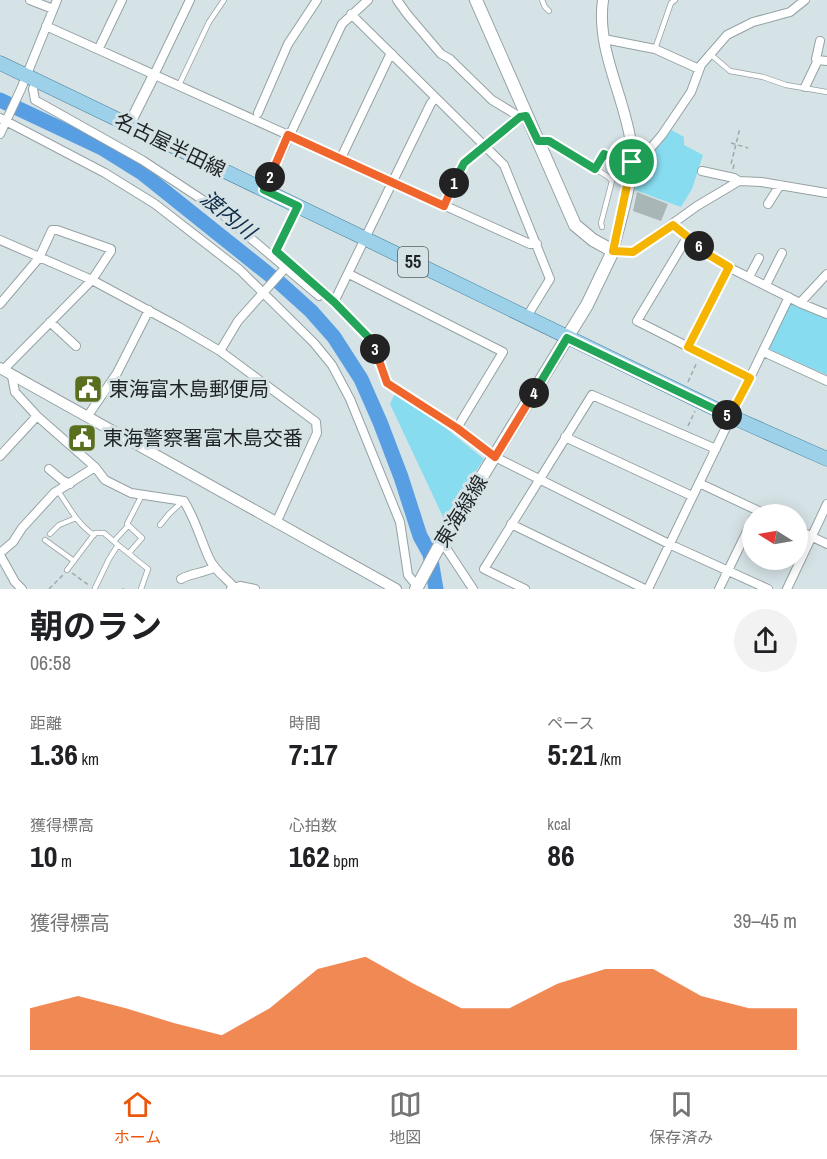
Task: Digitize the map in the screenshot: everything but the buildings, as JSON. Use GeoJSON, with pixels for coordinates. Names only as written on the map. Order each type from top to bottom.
{"type":"FeatureCollection","features":[{"type":"Feature","properties":{"kind":"main road"},"geometry":{"type":"LineString","coordinates":[[476,0],[523,116],[538,141],[575,225],[593,240],[613,251]]}},
{"type":"Feature","properties":{"kind":"main road","name":"名古屋半田線"},"geometry":{"type":"LineString","coordinates":[[0,63],[28,82],[129,125],[730,416],[827,459]]}},
{"type":"Feature","properties":{"kind":"main road","name":"東海緑線"},"geometry":{"type":"LineString","coordinates":[[416,587],[567,338],[598,285],[613,251]]}},
{"type":"Feature","properties":{"kind":"street"},"geometry":{"type":"LineString","coordinates":[[30,0],[53,9]]}},
{"type":"Feature","properties":{"kind":"street"},"geometry":{"type":"LineString","coordinates":[[0,134],[3,119],[28,82],[57,0]]}},
{"type":"Feature","properties":{"kind":"street"},"geometry":{"type":"LineString","coordinates":[[99,48],[122,0]]}},
{"type":"Feature","properties":{"kind":"street"},"geometry":{"type":"LineString","coordinates":[[129,125],[190,0]]}},
{"type":"Feature","properties":{"kind":"street"},"geometry":{"type":"LineString","coordinates":[[258,113],[288,44],[317,0]]}},
{"type":"Feature","properties":{"kind":"street"},"geometry":{"type":"LineString","coordinates":[[264,190],[342,24],[368,0]]}},
{"type":"Feature","properties":{"kind":"street"},"geometry":{"type":"LineString","coordinates":[[397,0],[441,54],[450,59],[487,95],[523,116],[464,163],[444,206]]}},
{"type":"Feature","properties":{"kind":"street"},"geometry":{"type":"LineString","coordinates":[[603,0],[602,29],[625,115],[632,156],[613,251],[633,252],[735,179]]}},
{"type":"Feature","properties":{"kind":"street"},"geometry":{"type":"LineString","coordinates":[[632,156],[649,150],[662,135],[691,92],[699,69],[709,53],[727,35],[753,22],[790,12],[805,0]]}},
{"type":"Feature","properties":{"kind":"street"},"geometry":{"type":"LineString","coordinates":[[351,14],[504,165],[550,279],[526,318]]}},
{"type":"Feature","properties":{"kind":"street"},"geometry":{"type":"LineString","coordinates":[[46,26],[444,206],[530,244],[537,244]]}},
{"type":"Feature","properties":{"kind":"street"},"geometry":{"type":"LineString","coordinates":[[604,39],[656,49],[699,69]]}},
{"type":"Feature","properties":{"kind":"street"},"geometry":{"type":"LineString","coordinates":[[805,87],[823,61],[816,59],[820,41]]}},
{"type":"Feature","properties":{"kind":"street"},"geometry":{"type":"LineString","coordinates":[[341,158],[392,54]]}},
{"type":"Feature","properties":{"kind":"street"},"geometry":{"type":"LineString","coordinates":[[28,82],[33,89],[35,100],[170,177],[215,208],[319,296],[324,292]]}},
{"type":"Feature","properties":{"kind":"street"},"geometry":{"type":"LineString","coordinates":[[334,302],[350,274],[430,103],[436,98]]}},
{"type":"Feature","properties":{"kind":"street"},"geometry":{"type":"LineString","coordinates":[[3,119],[105,173],[155,204],[265,290],[332,365],[350,399],[400,522],[408,575],[416,587]]}},
{"type":"Feature","properties":{"kind":"street"},"geometry":{"type":"LineString","coordinates":[[702,171],[735,179],[827,193]]}},
{"type":"Feature","properties":{"kind":"street"},"geometry":{"type":"LineString","coordinates":[[768,204],[780,185]]}},
{"type":"Feature","properties":{"kind":"street"},"geometry":{"type":"LineString","coordinates":[[298,206],[276,251],[324,292],[372,341],[387,383],[457,428],[495,457],[669,544],[768,589]]}},
{"type":"Feature","properties":{"kind":"street"},"geometry":{"type":"LineString","coordinates":[[673,225],[709,255],[729,267],[827,314]]}},
{"type":"Feature","properties":{"kind":"street"},"geometry":{"type":"LineString","coordinates":[[0,304],[39,258],[52,230],[111,249],[92,280],[5,371]]}},
{"type":"Feature","properties":{"kind":"street"},"geometry":{"type":"LineString","coordinates":[[688,236],[637,321],[750,378]]}},
{"type":"Feature","properties":{"kind":"street"},"geometry":{"type":"LineString","coordinates":[[0,240],[92,280],[220,351],[316,422],[317,433],[276,523]]}},
{"type":"Feature","properties":{"kind":"street"},"geometry":{"type":"LineString","coordinates":[[766,285],[782,253]]}},
{"type":"Feature","properties":{"kind":"street"},"geometry":{"type":"LineString","coordinates":[[749,277],[759,258]]}},
{"type":"Feature","properties":{"kind":"street"},"geometry":{"type":"LineString","coordinates":[[220,351],[238,321],[286,267]]}},
{"type":"Feature","properties":{"kind":"street"},"geometry":{"type":"LineString","coordinates":[[688,347],[729,267]]}},
{"type":"Feature","properties":{"kind":"street"},"geometry":{"type":"LineString","coordinates":[[350,274],[503,352],[457,428]]}},
{"type":"Feature","properties":{"kind":"street"},"geometry":{"type":"LineString","coordinates":[[800,303],[827,274]]}},
{"type":"Feature","properties":{"kind":"street"},"geometry":{"type":"LineString","coordinates":[[511,524],[647,589],[789,297]]}},
{"type":"Feature","properties":{"kind":"street"},"geometry":{"type":"LineString","coordinates":[[87,417],[117,373],[148,310]]}},
{"type":"Feature","properties":{"kind":"street"},"geometry":{"type":"LineString","coordinates":[[50,322],[76,346]]}},
{"type":"Feature","properties":{"kind":"street"},"geometry":{"type":"LineString","coordinates":[[766,353],[827,381]]}},
{"type":"Feature","properties":{"kind":"street"},"geometry":{"type":"LineString","coordinates":[[5,371],[394,589]]}},
{"type":"Feature","properties":{"kind":"street"},"geometry":{"type":"LineString","coordinates":[[5,371],[15,392],[37,416],[95,467],[105,480],[131,493],[184,501],[210,559],[224,579],[232,588],[240,586],[255,589]]}},
{"type":"Feature","properties":{"kind":"street"},"geometry":{"type":"LineString","coordinates":[[525,589],[484,569],[592,395],[716,449]]}},
{"type":"Feature","properties":{"kind":"street"},"geometry":{"type":"LineString","coordinates":[[0,456],[37,416]]}},
{"type":"Feature","properties":{"kind":"street"},"geometry":{"type":"LineString","coordinates":[[565,437],[692,496]]}},
{"type":"Feature","properties":{"kind":"street"},"geometry":{"type":"LineString","coordinates":[[17,588],[0,554],[13,542],[46,501],[95,467]]}},
{"type":"Feature","properties":{"kind":"street"},"geometry":{"type":"LineString","coordinates":[[49,469],[70,484]]}},
{"type":"Feature","properties":{"kind":"street"},"geometry":{"type":"LineString","coordinates":[[699,483],[742,506]]}},
{"type":"Feature","properties":{"kind":"street"},"geometry":{"type":"LineString","coordinates":[[787,589],[827,504]]}},
{"type":"Feature","properties":{"kind":"street"},"geometry":{"type":"LineString","coordinates":[[808,535],[827,544]]}},
{"type":"Feature","properties":{"kind":"street"},"geometry":{"type":"LineString","coordinates":[[719,589],[742,544]]}},
{"type":"Feature","properties":{"kind":"street"},"geometry":{"type":"LineString","coordinates":[[440,546],[473,589]]}},
{"type":"Feature","properties":{"kind":"street"},"geometry":{"type":"LineString","coordinates":[[182,579],[186,576],[207,572],[215,567]]}},
{"type":"Feature","properties":{"kind":"lane"},"geometry":{"type":"LineString","coordinates":[[179,86],[209,22],[224,0]]}},
{"type":"Feature","properties":{"kind":"lane"},"geometry":{"type":"LineString","coordinates":[[542,0],[549,11]]}},
{"type":"Feature","properties":{"kind":"lane"},"geometry":{"type":"LineString","coordinates":[[656,49],[671,3],[675,0]]}},
{"type":"Feature","properties":{"kind":"lane"},"geometry":{"type":"LineString","coordinates":[[709,53],[730,71],[763,77],[786,85],[827,92]]}},
{"type":"Feature","properties":{"kind":"lane"},"geometry":{"type":"LineString","coordinates":[[538,141],[549,141],[612,181],[602,227]]}},
{"type":"Feature","properties":{"kind":"lane"},"geometry":{"type":"LineString","coordinates":[[595,169],[604,154],[617,161],[632,156]]}},
{"type":"Feature","properties":{"kind":"lane"},"geometry":{"type":"LineString","coordinates":[[58,491],[82,527],[94,535]]}},
{"type":"Feature","properties":{"kind":"lane"},"geometry":{"type":"LineString","coordinates":[[95,588],[142,495]]}},
{"type":"Feature","properties":{"kind":"lane"},"geometry":{"type":"LineString","coordinates":[[160,525],[184,501]]}},
{"type":"Feature","properties":{"kind":"lane"},"geometry":{"type":"LineString","coordinates":[[50,534],[59,525],[76,518]]}},
{"type":"Feature","properties":{"kind":"lane"},"geometry":{"type":"LineString","coordinates":[[128,526],[142,538],[129,553]]}},
{"type":"Feature","properties":{"kind":"lane"},"geometry":{"type":"LineString","coordinates":[[67,570],[94,535],[104,533],[148,568],[141,589]]}},
{"type":"Feature","properties":{"kind":"lane"},"geometry":{"type":"LineString","coordinates":[[45,540],[74,561]]}},
{"type":"Feature","properties":{"kind":"path"},"geometry":{"type":"LineString","coordinates":[[735,179],[734,165],[731,164],[740,128]]}},
{"type":"Feature","properties":{"kind":"path"},"geometry":{"type":"LineString","coordinates":[[731,143],[748,148]]}},
{"type":"Feature","properties":{"kind":"path"},"geometry":{"type":"LineString","coordinates":[[688,382],[701,353]]}},
{"type":"Feature","properties":{"kind":"path"},"geometry":{"type":"LineString","coordinates":[[683,435],[697,407]]}},
{"type":"Feature","properties":{"kind":"path"},"geometry":{"type":"LineString","coordinates":[[49,589],[67,570],[95,588]]}},
{"type":"Feature","properties":{"kind":"shaded area"},"geometry":{"type":"Polygon","coordinates":[[[670,129],[684,137],[684,145],[703,155],[692,189],[681,207],[635,190],[639,155],[650,154],[670,129]]]}},
{"type":"Feature","properties":{"kind":"shaded area"},"geometry":{"type":"Polygon","coordinates":[[[789,301],[827,319],[827,375],[768,349],[789,301]]]}},
{"type":"Feature","properties":{"kind":"shaded area"},"geometry":{"type":"Polygon","coordinates":[[[397,389],[484,459],[444,519],[390,404],[397,389]]]}},
{"type":"Feature","properties":{"kind":"waterway","name":"渡内川"},"geometry":{"type":"LineString","coordinates":[[0,100],[102,148],[142,173],[281,284],[311,311],[334,337],[361,379],[401,477],[420,536],[430,554],[436,589]]}},
{"type":"Feature","properties":{"kind":"place","name":"東海富木島郵便局"},"geometry":{"type":"Point","coordinates":[88,389]}},
{"type":"Feature","properties":{"kind":"place","name":"東海警察署富木島交番"},"geometry":{"type":"Point","coordinates":[82,438]}},
{"type":"Feature","properties":{"kind":"route"},"geometry":{"type":"LineString","coordinates":[[526,116],[538,141],[549,141],[595,169],[604,154],[617,161],[632,162],[613,251],[633,252],[673,225],[709,255],[729,267],[688,347],[750,378],[730,416],[567,338],[495,457],[457,428],[387,383],[372,341],[324,292],[276,251],[298,206],[264,190],[288,135],[444,206],[464,163],[520,117],[526,116]]}}]}
